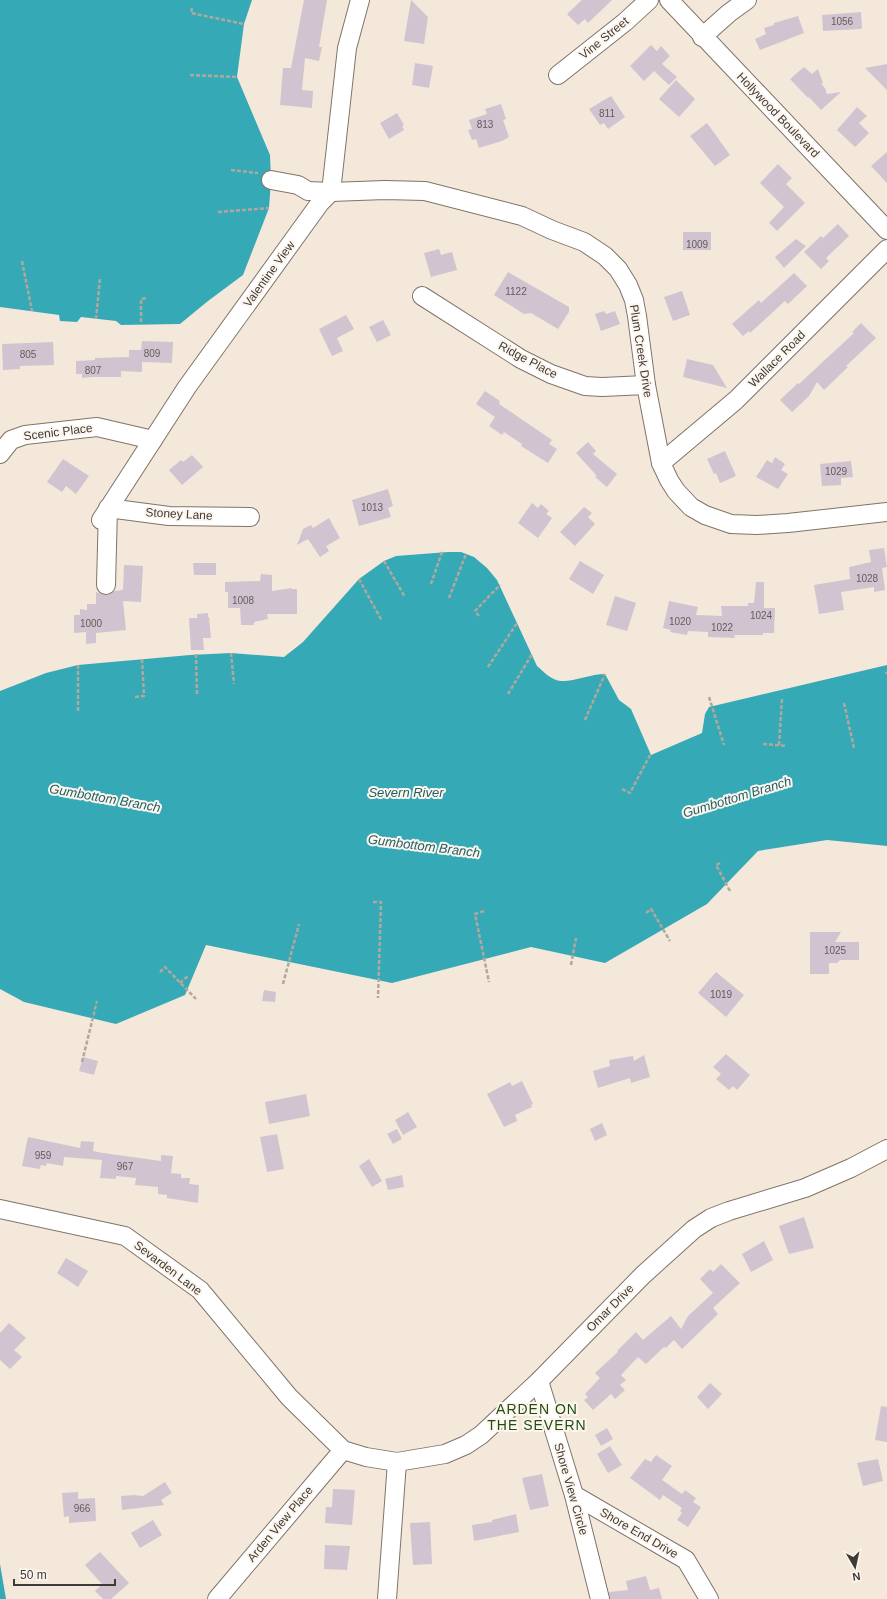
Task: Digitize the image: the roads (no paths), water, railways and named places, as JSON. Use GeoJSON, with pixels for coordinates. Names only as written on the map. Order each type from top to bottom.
{"type":"FeatureCollection","features":[{"type":"Feature","properties":{"kind":"street"},"geometry":{"type":"LineString","coordinates":[[331,192],[347,48],[360,0]]}},
{"type":"Feature","properties":{"kind":"street","name":"Vine Street"},"geometry":{"type":"LineString","coordinates":[[558,75],[625,22],[649,0]]}},
{"type":"Feature","properties":{"kind":"street","name":"Hollywood Boulevard"},"geometry":{"type":"LineString","coordinates":[[669,0],[702,37],[887,230]]}},
{"type":"Feature","properties":{"kind":"street"},"geometry":{"type":"LineString","coordinates":[[702,37],[729,13],[747,0]]}},
{"type":"Feature","properties":{"kind":"street","name":"Plum Creek Drive"},"geometry":{"type":"LineString","coordinates":[[267,177],[298,185],[308,191],[425,191],[522,216],[552,230],[584,242],[605,256],[618,269],[628,285],[638,316],[646,385],[661,463],[676,491],[691,507],[705,515],[731,524],[757,525],[887,512]]}},
{"type":"Feature","properties":{"kind":"street","name":"Valentine View"},"geometry":{"type":"LineString","coordinates":[[104,514],[192,381],[320,203],[331,192]]}},
{"type":"Feature","properties":{"kind":"street","name":"Wallace Road"},"geometry":{"type":"LineString","coordinates":[[661,463],[736,400],[887,249]]}},
{"type":"Feature","properties":{"kind":"street","name":"Ridge Place"},"geometry":{"type":"LineString","coordinates":[[422,296],[521,359],[551,374],[585,386],[602,387],[646,385]]}},
{"type":"Feature","properties":{"kind":"street","name":"Scenic Place"},"geometry":{"type":"LineString","coordinates":[[0,454],[11,440],[25,435],[97,427],[152,440]]}},
{"type":"Feature","properties":{"kind":"street"},"geometry":{"type":"LineString","coordinates":[[104,514],[106,585]]}},
{"type":"Feature","properties":{"kind":"street","name":"Stoney Lane"},"geometry":{"type":"LineString","coordinates":[[104,514],[250,517]]}},
{"type":"Feature","properties":{"kind":"street","name":"Omar Drive"},"geometry":{"type":"LineString","coordinates":[[343,1450],[366,1457],[397,1462],[445,1454],[466,1445],[481,1436],[638,1280],[694,1229],[711,1218],[728,1211],[804,1188],[851,1168],[887,1149]]}},
{"type":"Feature","properties":{"kind":"street","name":"Sevarden Lane"},"geometry":{"type":"LineString","coordinates":[[0,1209],[125,1236],[200,1290],[289,1397],[343,1450]]}},
{"type":"Feature","properties":{"kind":"street","name":"Shore View Circle"},"geometry":{"type":"LineString","coordinates":[[539,1380],[574,1495],[600,1599]]}},
{"type":"Feature","properties":{"kind":"street","name":"Arden View Place"},"geometry":{"type":"LineString","coordinates":[[217,1599],[343,1450]]}},
{"type":"Feature","properties":{"kind":"street"},"geometry":{"type":"LineString","coordinates":[[387,1599],[397,1462]]}},
{"type":"Feature","properties":{"kind":"street","name":"Shore End Drive"},"geometry":{"type":"LineString","coordinates":[[574,1495],[686,1560],[709,1599]]}},
{"type":"Feature","properties":{"kind":"water"},"geometry":{"type":"Polygon","coordinates":[[[0,0],[252,0],[244,24],[237,77],[270,155],[271,180],[269,208],[243,275],[180,324],[121,325],[116,321],[81,317],[77,322],[60,321],[59,315],[0,307],[0,0]]]}},
{"type":"Feature","properties":{"kind":"water","name":"Severn River"},"geometry":{"type":"Polygon","coordinates":[[[461,552],[474,557],[487,568],[497,580],[537,666],[548,675],[558,681],[566,681],[605,674],[619,700],[631,709],[651,755],[702,733],[705,714],[709,707],[887,665],[887,846],[827,840],[758,851],[707,904],[605,963],[531,947],[392,983],[206,945],[185,995],[116,1024],[24,1002],[0,989],[0,691],[46,673],[78,665],[190,655],[231,653],[284,657],[303,642],[359,579],[384,561],[396,556],[461,552]]]}},
{"type":"Feature","properties":{"kind":"water"},"geometry":{"type":"Polygon","coordinates":[[[0,1564],[6,1599],[0,1599],[0,1564]]]}},
{"type":"Feature","properties":{"kind":"district","name":"ARDEN ON THE SEVERN"},"geometry":{"type":"Point","coordinates":[537,1418]}},
{"type":"Feature","properties":{"kind":"water label","name":"Gumbottom Branch"},"geometry":{"type":"Point","coordinates":[737,797]}},
{"type":"Feature","properties":{"kind":"water label","name":"Gumbottom Branch"},"geometry":{"type":"Point","coordinates":[105,798]}},
{"type":"Feature","properties":{"kind":"water label","name":"Gumbottom Branch"},"geometry":{"type":"Point","coordinates":[424,846]}}]}
